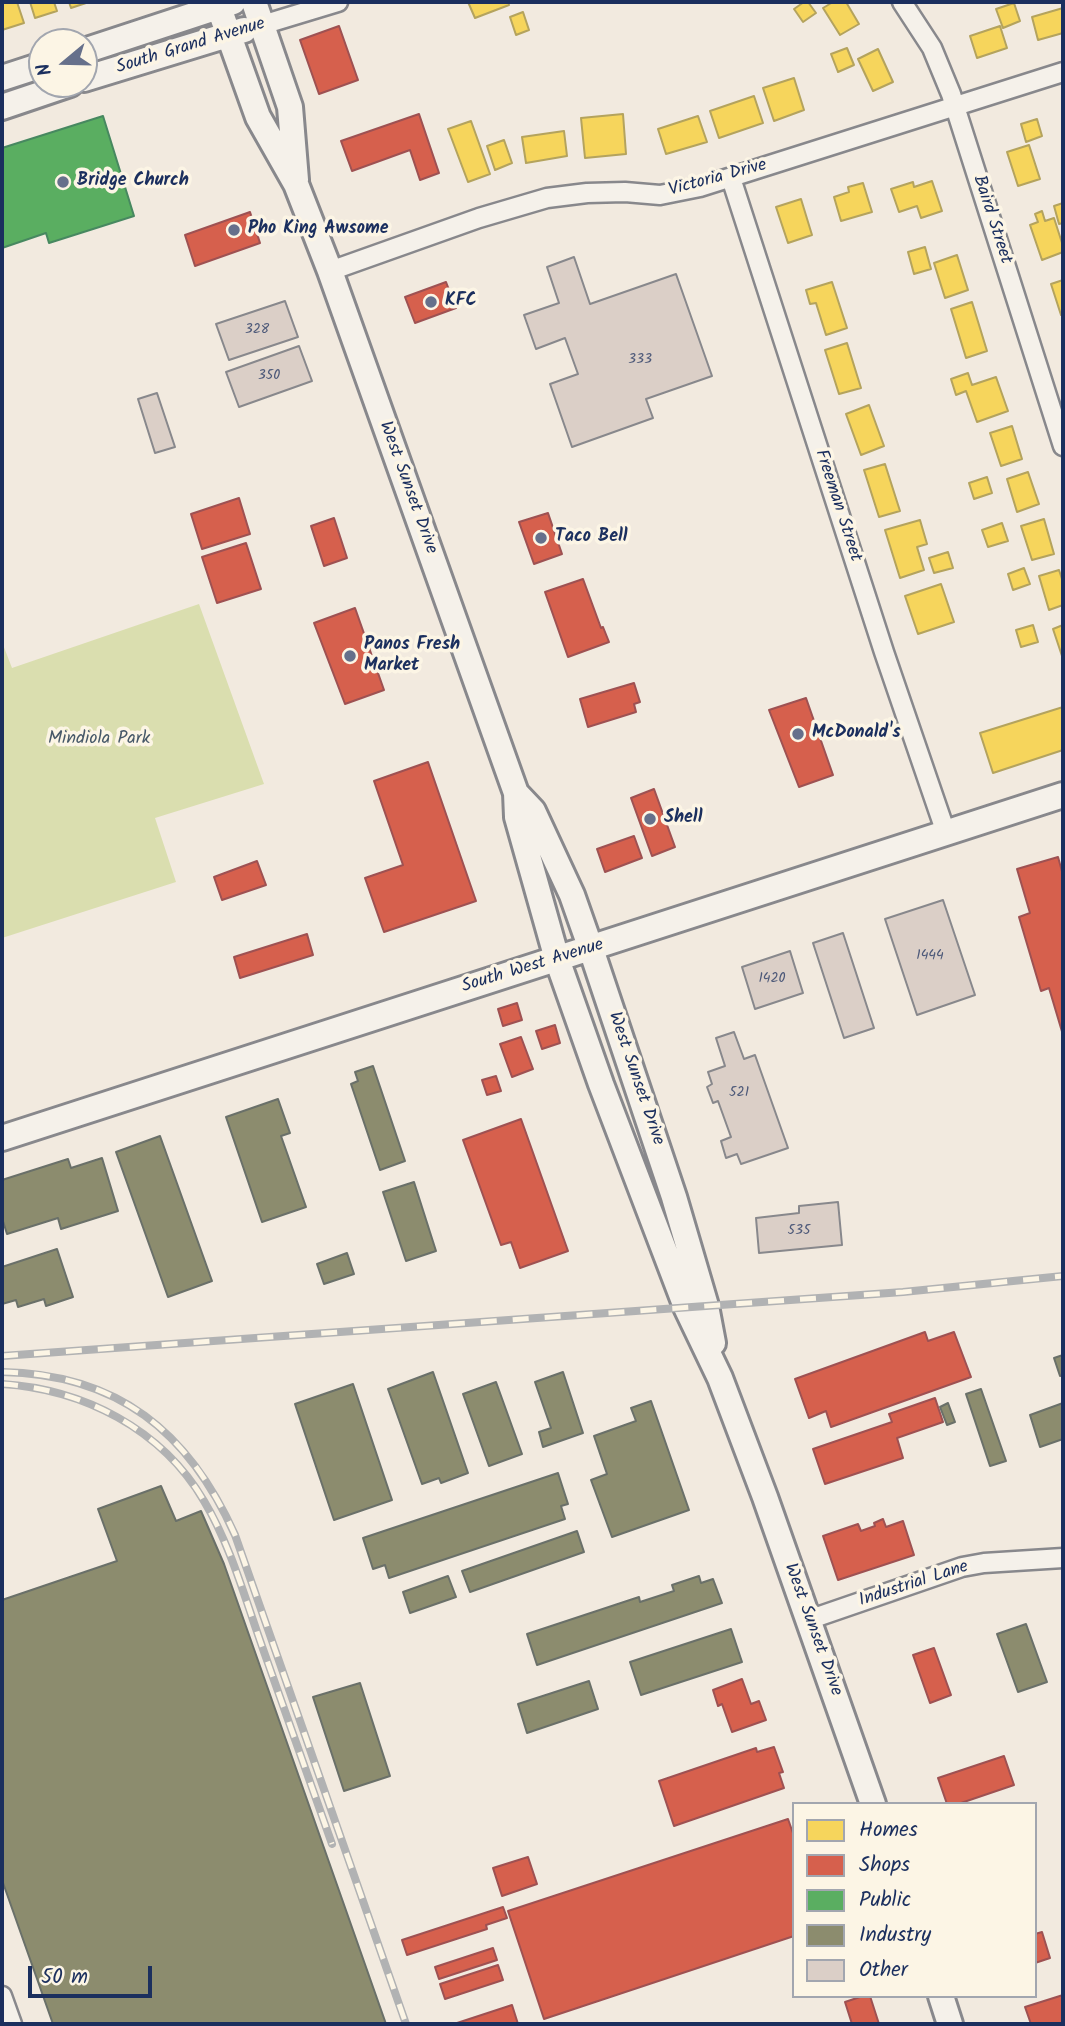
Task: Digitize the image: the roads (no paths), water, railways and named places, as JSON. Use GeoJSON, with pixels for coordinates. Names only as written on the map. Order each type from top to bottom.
{"type":"FeatureCollection","features":[{"type":"Feature","properties":{"kind":"main road","name":"West Sunset Drive"},"geometry":{"type":"LineString","coordinates":[[254,2],[290,107],[296,184]]}},
{"type":"Feature","properties":{"kind":"main road","name":"West Sunset Drive"},"geometry":{"type":"LineString","coordinates":[[224,4],[228,34],[258,117],[296,184],[330,271],[516,793],[517,817],[557,959],[686,1307],[720,1378],[872,1802]]}},
{"type":"Feature","properties":{"kind":"main road","name":"South Grand Avenue"},"geometry":{"type":"LineString","coordinates":[[98,47],[224,4]]}},
{"type":"Feature","properties":{"kind":"main road","name":"South Grand Avenue"},"geometry":{"type":"LineString","coordinates":[[98,74],[262,25]]}},
{"type":"Feature","properties":{"kind":"main road"},"geometry":{"type":"LineString","coordinates":[[2,78],[28,70]]}},
{"type":"Feature","properties":{"kind":"main road"},"geometry":{"type":"LineString","coordinates":[[3,103],[28,96]]}},
{"type":"Feature","properties":{"kind":"main road","name":"West Sunset Drive"},"geometry":{"type":"LineString","coordinates":[[516,793],[533,811],[572,895],[591,948],[685,1233],[706,1306],[720,1378]]}},
{"type":"Feature","properties":{"kind":"main road","name":"South West Avenue"},"geometry":{"type":"LineString","coordinates":[[2,1138],[1063,795]]}},
{"type":"Feature","properties":{"kind":"main road"},"geometry":{"type":"LineString","coordinates":[[942,1998],[950,2024]]}},
{"type":"Feature","properties":{"kind":"street","name":"South Grand Avenue"},"geometry":{"type":"LineString","coordinates":[[262,25],[338,2]]}},
{"type":"Feature","properties":{"kind":"street","name":"Baird Street"},"geometry":{"type":"LineString","coordinates":[[902,2],[932,48],[955,105],[1063,446]]}},
{"type":"Feature","properties":{"kind":"street"},"geometry":{"type":"LineString","coordinates":[[117,41],[126,65]]}},
{"type":"Feature","properties":{"kind":"street","name":"Victoria Drive"},"geometry":{"type":"LineString","coordinates":[[330,271],[479,218],[547,198],[587,192],[660,195],[731,178],[1063,72]]}},
{"type":"Feature","properties":{"kind":"street","name":"Freeman Street"},"geometry":{"type":"LineString","coordinates":[[731,178],[884,652],[946,833]]}},
{"type":"Feature","properties":{"kind":"street","name":"Industrial Lane"},"geometry":{"type":"LineString","coordinates":[[808,1620],[962,1567],[1063,1558]]}},
{"type":"Feature","properties":{"kind":"street"},"geometry":{"type":"LineString","coordinates":[[2,1996],[12,2024]]}},
{"type":"Feature","properties":{"kind":"railway"},"geometry":{"type":"LineString","coordinates":[[2,1356],[903,1292],[1063,1276]]}},
{"type":"Feature","properties":{"kind":"railway"},"geometry":{"type":"LineString","coordinates":[[2,1372],[43,1375],[81,1384],[115,1397],[145,1416],[172,1439],[196,1466],[217,1499],[235,1535],[406,2024]]}},
{"type":"Feature","properties":{"kind":"railway"},"geometry":{"type":"LineString","coordinates":[[2,1384],[62,1394],[118,1417],[166,1453],[187,1476],[214,1518],[230,1554],[332,1844]]}},
{"type":"Feature","properties":{"kind":"place","name":"Bridge Church"},"geometry":{"type":"Point","coordinates":[63,182]}},
{"type":"Feature","properties":{"kind":"place","name":"Pho King Awsome"},"geometry":{"type":"Point","coordinates":[234,230]}},
{"type":"Feature","properties":{"kind":"place","name":"KFC"},"geometry":{"type":"Point","coordinates":[431,302]}},
{"type":"Feature","properties":{"kind":"place","name":"Taco Bell"},"geometry":{"type":"Point","coordinates":[541,538]}},
{"type":"Feature","properties":{"kind":"place","name":"Panos Fresh Market"},"geometry":{"type":"Point","coordinates":[350,656]}},
{"type":"Feature","properties":{"kind":"place","name":"McDonald's"},"geometry":{"type":"Point","coordinates":[798,734]}},
{"type":"Feature","properties":{"kind":"place","name":"Shell"},"geometry":{"type":"Point","coordinates":[650,819]}},
{"type":"Feature","properties":{"kind":"park label","name":"Mindiola Park"},"geometry":{"type":"Point","coordinates":[99,740]}}]}
